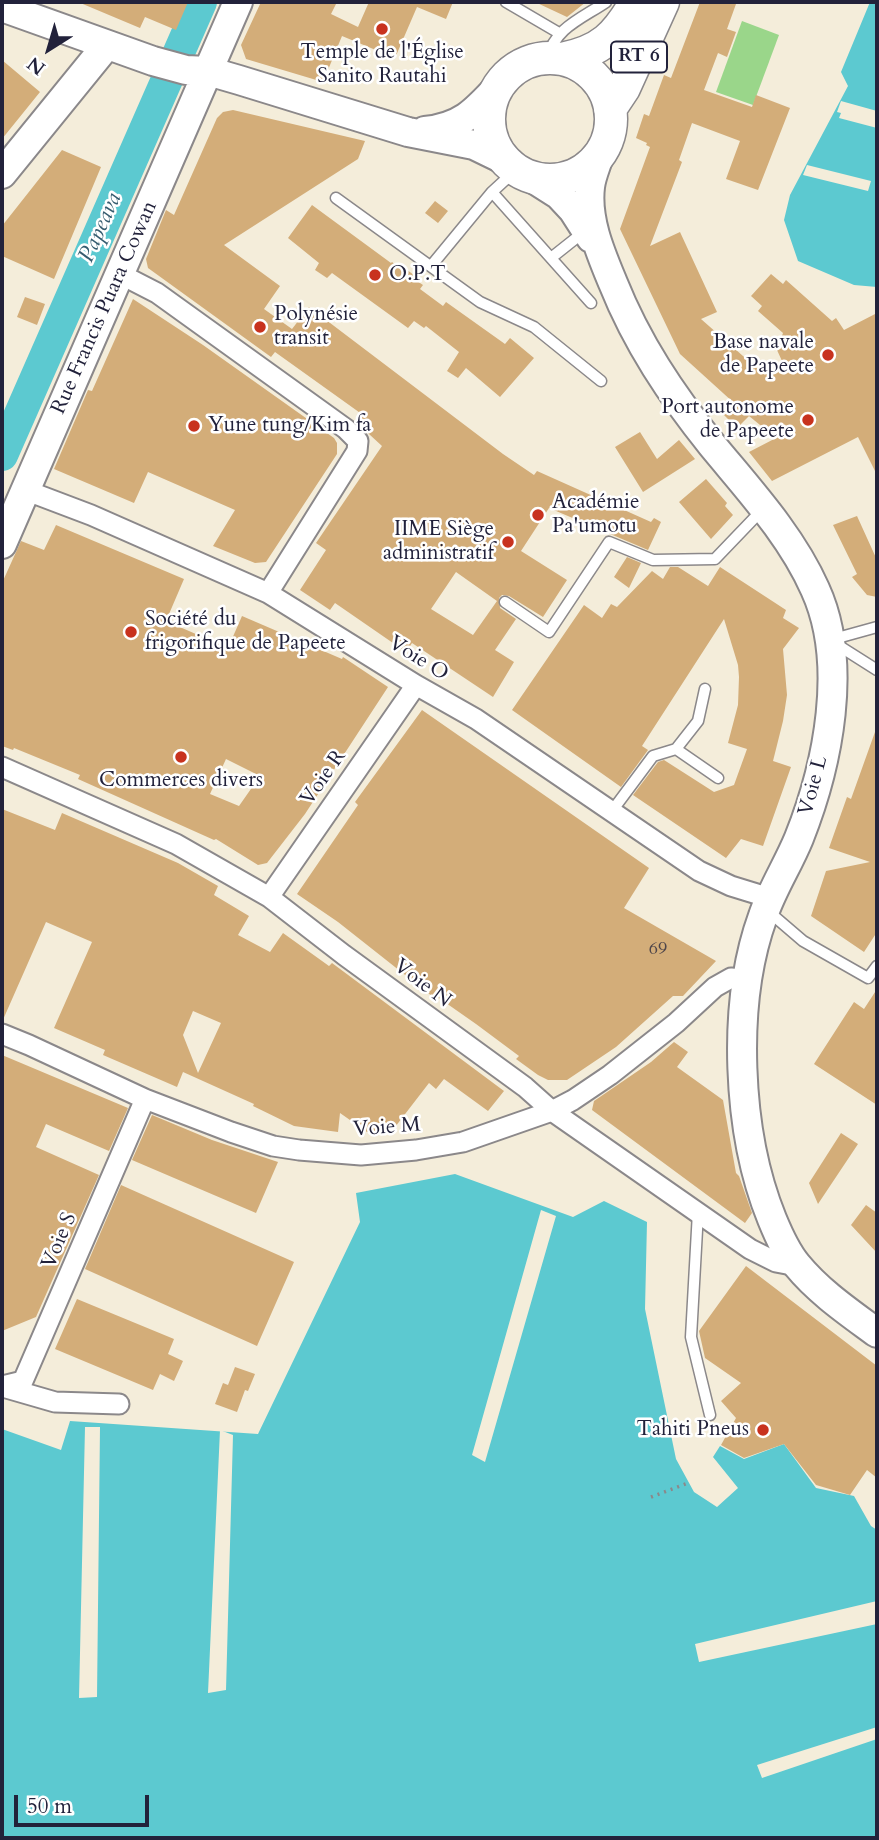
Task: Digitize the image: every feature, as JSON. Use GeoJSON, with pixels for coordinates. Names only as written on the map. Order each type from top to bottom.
{"type":"FeatureCollection","features":[{"type":"Feature","properties":{"kind":"main road","name":"RT 6"},"geometry":{"type":"LineString","coordinates":[[556,50],[588,52],[610,40],[636,2]]}},
{"type":"Feature","properties":{"kind":"main road","name":"RT 6"},"geometry":{"type":"LineString","coordinates":[[610,109],[624,89],[663,2]]}},
{"type":"Feature","properties":{"kind":"main road"},"geometry":{"type":"LineString","coordinates":[[556,50],[585,69],[601,86],[610,109],[610,129],[599,156],[578,173],[543,179],[517,169],[494,142],[490,127],[490,110],[498,87],[511,72],[556,50]]}},
{"type":"Feature","properties":{"kind":"street","name":"Rue Francis Puara Cowan"},"geometry":{"type":"LineString","coordinates":[[2,544],[120,274],[197,71],[238,2]]}},
{"type":"Feature","properties":{"kind":"street"},"geometry":{"type":"LineString","coordinates":[[2,7],[153,61],[197,71],[408,132],[474,145],[559,195],[573,210],[592,239]]}},
{"type":"Feature","properties":{"kind":"street"},"geometry":{"type":"LineString","coordinates":[[2,174],[106,46]]}},
{"type":"Feature","properties":{"kind":"street"},"geometry":{"type":"LineString","coordinates":[[408,132],[446,128],[462,121],[498,87]]}},
{"type":"Feature","properties":{"kind":"street"},"geometry":{"type":"LineString","coordinates":[[592,239],[590,188],[599,156]]}},
{"type":"Feature","properties":{"kind":"street","name":"Voie L"},"geometry":{"type":"LineString","coordinates":[[592,239],[654,368],[696,425],[764,508],[802,564],[825,615],[830,640],[832,688],[827,736],[819,779],[799,838],[767,903],[748,980],[744,1014],[745,1112],[753,1162],[779,1235],[797,1266],[828,1295],[877,1333]]}},
{"type":"Feature","properties":{"kind":"street"},"geometry":{"type":"LineString","coordinates":[[120,274],[157,293],[346,429],[358,441],[352,460],[268,593]]}},
{"type":"Feature","properties":{"kind":"street","name":"Voie O"},"geometry":{"type":"LineString","coordinates":[[25,489],[268,593],[476,719],[699,871],[767,903]]}},
{"type":"Feature","properties":{"kind":"street","name":"Voie R"},"geometry":{"type":"LineString","coordinates":[[269,897],[416,685]]}},
{"type":"Feature","properties":{"kind":"street","name":"Voie N"},"geometry":{"type":"LineString","coordinates":[[2,767],[176,844],[269,897],[525,1087],[552,1111],[750,1249],[776,1262],[797,1266]]}},
{"type":"Feature","properties":{"kind":"street","name":"Voie M"},"geometry":{"type":"LineString","coordinates":[[2,1034],[145,1099],[273,1146],[352,1155],[416,1150],[463,1142],[552,1111],[573,1100],[621,1066],[676,1023],[715,987],[731,978],[748,980]]}},
{"type":"Feature","properties":{"kind":"street","name":"Voie S"},"geometry":{"type":"LineString","coordinates":[[2,1386],[23,1381],[145,1099]]}},
{"type":"Feature","properties":{"kind":"street"},"geometry":{"type":"LineString","coordinates":[[2,1386],[55,1402],[119,1404]]}},
{"type":"Feature","properties":{"kind":"lane"},"geometry":{"type":"LineString","coordinates":[[506,2],[556,50],[606,2]]}},
{"type":"Feature","properties":{"kind":"lane"},"geometry":{"type":"LineString","coordinates":[[430,266],[492,192],[517,169]]}},
{"type":"Feature","properties":{"kind":"lane"},"geometry":{"type":"LineString","coordinates":[[492,192],[590,303]]}},
{"type":"Feature","properties":{"kind":"lane"},"geometry":{"type":"LineString","coordinates":[[336,198],[480,302],[534,327],[601,382]]}},
{"type":"Feature","properties":{"kind":"lane"},"geometry":{"type":"LineString","coordinates":[[551,258],[592,239]]}},
{"type":"Feature","properties":{"kind":"lane"},"geometry":{"type":"LineString","coordinates":[[505,602],[549,632],[608,542],[653,560],[715,559],[764,508]]}},
{"type":"Feature","properties":{"kind":"lane"},"geometry":{"type":"LineString","coordinates":[[830,640],[877,627]]}},
{"type":"Feature","properties":{"kind":"lane"},"geometry":{"type":"LineString","coordinates":[[830,640],[877,670]]}},
{"type":"Feature","properties":{"kind":"lane"},"geometry":{"type":"LineString","coordinates":[[612,811],[653,756],[676,749],[698,721],[705,689]]}},
{"type":"Feature","properties":{"kind":"lane"},"geometry":{"type":"LineString","coordinates":[[676,749],[718,778]]}},
{"type":"Feature","properties":{"kind":"lane","name":"Voie O"},"geometry":{"type":"LineString","coordinates":[[767,903],[803,941],[868,978],[877,966]]}},
{"type":"Feature","properties":{"kind":"lane"},"geometry":{"type":"LineString","coordinates":[[698,1211],[691,1337],[710,1415]]}},
{"type":"Feature","properties":{"kind":"path"},"geometry":{"type":"LineString","coordinates":[[651,1497],[688,1483]]}},
{"type":"Feature","properties":{"kind":"green space"},"geometry":{"type":"Polygon","coordinates":[[[742,21],[779,35],[753,105],[716,92],[742,21]]]}},
{"type":"Feature","properties":{"kind":"water"},"geometry":{"type":"Polygon","coordinates":[[[870,2],[877,2],[877,287],[854,285],[798,261],[784,220],[790,195],[848,86],[841,72],[870,2]]]}},
{"type":"Feature","properties":{"kind":"water"},"geometry":{"type":"Polygon","coordinates":[[[455,1174],[573,1217],[604,1201],[647,1222],[645,1309],[676,1459],[694,1492],[717,1507],[738,1488],[713,1457],[720,1446],[744,1459],[784,1444],[816,1488],[854,1496],[871,1526],[877,1530],[877,1838],[2,1838],[2,1429],[61,1450],[70,1421],[258,1434],[360,1222],[356,1193],[455,1174]]]}},
{"type":"Feature","properties":{"kind":"pier"},"geometry":{"type":"Polygon","coordinates":[[[841,101],[877,111],[877,128],[839,118],[841,113],[837,112],[841,101]]]}},
{"type":"Feature","properties":{"kind":"pier"},"geometry":{"type":"Polygon","coordinates":[[[807,165],[871,181],[868,191],[803,175],[807,165]]]}},
{"type":"Feature","properties":{"kind":"pier"},"geometry":{"type":"Polygon","coordinates":[[[541,1210],[556,1216],[485,1462],[472,1455],[541,1210]]]}},
{"type":"Feature","properties":{"kind":"pier"},"geometry":{"type":"Polygon","coordinates":[[[85,1427],[100,1427],[97,1697],[79,1698],[85,1427]]]}},
{"type":"Feature","properties":{"kind":"pier"},"geometry":{"type":"Polygon","coordinates":[[[220,1430],[233,1435],[226,1690],[208,1693],[220,1430]]]}},
{"type":"Feature","properties":{"kind":"pier"},"geometry":{"type":"Polygon","coordinates":[[[877,1601],[877,1624],[699,1662],[695,1644],[877,1601]]]}},
{"type":"Feature","properties":{"kind":"pier"},"geometry":{"type":"Polygon","coordinates":[[[877,1727],[877,1739],[762,1778],[757,1765],[877,1727]]]}},
{"type":"Feature","properties":{"kind":"building"},"geometry":{"type":"Polygon","coordinates":[[[78,2],[188,2],[176,30],[145,17],[140,28],[78,2]]]}},
{"type":"Feature","properties":{"kind":"building"},"geometry":{"type":"Polygon","coordinates":[[[261,2],[337,2],[331,14],[358,27],[369,2],[453,2],[446,19],[417,7],[395,58],[342,36],[323,82],[246,59],[241,45],[261,2]]]}},
{"type":"Feature","properties":{"kind":"building"},"geometry":{"type":"Polygon","coordinates":[[[535,2],[586,2],[567,17],[535,2]]]}},
{"type":"Feature","properties":{"kind":"building"},"geometry":{"type":"Polygon","coordinates":[[[700,2],[736,4],[727,29],[736,32],[727,57],[718,53],[704,90],[752,107],[756,95],[790,108],[758,190],[726,179],[740,141],[692,123],[679,160],[682,162],[650,246],[680,232],[717,312],[701,319],[760,371],[782,361],[777,350],[783,333],[758,311],[762,306],[751,296],[771,274],[783,284],[786,280],[832,321],[836,318],[844,330],[877,313],[877,475],[858,437],[772,481],[749,452],[776,438],[749,416],[737,428],[724,415],[734,403],[680,354],[620,229],[650,147],[636,138],[644,114],[649,116],[664,75],[671,78],[700,2]]]}},
{"type":"Feature","properties":{"kind":"building"},"geometry":{"type":"Polygon","coordinates":[[[2,60],[40,92],[2,139],[2,60]]]}},
{"type":"Feature","properties":{"kind":"building"},"geometry":{"type":"Polygon","coordinates":[[[233,110],[365,141],[358,159],[224,245],[280,286],[264,309],[292,329],[309,307],[534,475],[537,471],[651,522],[654,518],[661,522],[648,550],[549,508],[521,551],[567,580],[543,617],[509,596],[502,595],[499,598],[500,608],[516,619],[495,650],[514,662],[493,697],[412,643],[406,652],[335,603],[330,610],[300,590],[326,550],[316,543],[382,446],[357,423],[363,415],[275,352],[271,357],[148,268],[146,259],[166,210],[174,215],[217,118],[223,112],[233,110]],[[456,572],[431,609],[473,635],[497,601],[456,572]]]}},
{"type":"Feature","properties":{"kind":"building"},"geometry":{"type":"Polygon","coordinates":[[[62,150],[101,167],[54,279],[2,256],[2,226],[62,150]]]}},
{"type":"Feature","properties":{"kind":"building"},"geometry":{"type":"Polygon","coordinates":[[[435,201],[448,211],[438,223],[425,213],[435,201]]]}},
{"type":"Feature","properties":{"kind":"building","name":"O.P.T"},"geometry":{"type":"Polygon","coordinates":[[[312,205],[391,263],[397,266],[399,264],[418,278],[417,281],[423,285],[420,289],[443,306],[446,302],[505,344],[510,338],[534,358],[500,397],[466,368],[458,378],[447,371],[459,352],[426,326],[424,328],[414,321],[408,328],[332,273],[327,278],[315,270],[319,263],[288,238],[312,205]]]}},
{"type":"Feature","properties":{"kind":"building"},"geometry":{"type":"Polygon","coordinates":[[[25,297],[45,304],[37,325],[17,317],[25,297]]]}},
{"type":"Feature","properties":{"kind":"building","name":"Yune tung/Kim fa"},"geometry":{"type":"Polygon","coordinates":[[[133,299],[203,345],[334,438],[337,443],[337,454],[266,562],[255,563],[213,546],[235,510],[148,472],[134,503],[54,469],[88,390],[92,391],[133,299]]]}},
{"type":"Feature","properties":{"kind":"building"},"geometry":{"type":"Polygon","coordinates":[[[640,432],[657,459],[679,440],[695,459],[643,492],[615,447],[640,432]]]}},
{"type":"Feature","properties":{"kind":"building"},"geometry":{"type":"Polygon","coordinates":[[[706,479],[727,503],[725,506],[733,515],[711,539],[679,502],[706,479]]]}},
{"type":"Feature","properties":{"kind":"building"},"geometry":{"type":"Polygon","coordinates":[[[857,516],[877,560],[877,597],[867,595],[852,577],[857,574],[833,525],[857,516]]]}},
{"type":"Feature","properties":{"kind":"building"},"geometry":{"type":"Polygon","coordinates":[[[56,525],[184,579],[166,621],[228,648],[242,616],[342,659],[343,657],[388,687],[305,814],[267,863],[258,865],[216,839],[78,779],[80,775],[14,748],[13,750],[2,746],[2,583],[21,541],[44,550],[56,525]],[[226,759],[210,794],[239,806],[260,776],[226,759]]]}},
{"type":"Feature","properties":{"kind":"building"},"geometry":{"type":"Polygon","coordinates":[[[627,557],[641,563],[629,588],[614,577],[627,557]]]}},
{"type":"Feature","properties":{"kind":"building"},"geometry":{"type":"Polygon","coordinates":[[[670,567],[678,567],[708,586],[720,567],[786,610],[783,618],[799,628],[783,649],[787,695],[773,761],[791,767],[763,846],[741,839],[726,858],[633,795],[658,762],[664,760],[714,792],[734,785],[747,749],[728,743],[738,705],[739,677],[724,619],[642,746],[648,750],[621,787],[512,710],[584,605],[602,618],[611,604],[617,607],[652,571],[663,579],[670,567]]]}},
{"type":"Feature","properties":{"kind":"building"},"geometry":{"type":"Polygon","coordinates":[[[422,710],[649,868],[624,908],[716,961],[683,996],[673,996],[616,1047],[567,1080],[548,1080],[538,1075],[516,1059],[519,1056],[436,996],[433,997],[338,922],[297,894],[358,805],[355,802],[422,710]]]}},
{"type":"Feature","properties":{"kind":"building"},"geometry":{"type":"Polygon","coordinates":[[[875,732],[877,932],[864,952],[811,916],[826,871],[870,862],[829,848],[847,797],[851,799],[875,732]]]}},
{"type":"Feature","properties":{"kind":"building"},"geometry":{"type":"Polygon","coordinates":[[[2,809],[55,830],[62,813],[178,863],[218,886],[214,895],[249,916],[238,935],[270,952],[283,933],[329,966],[332,963],[504,1091],[488,1111],[444,1079],[436,1089],[429,1083],[392,1131],[367,1132],[340,1113],[338,1132],[294,1126],[253,1106],[254,1104],[183,1072],[177,1087],[103,1055],[105,1050],[54,1028],[92,942],[46,922],[2,1022],[2,809]],[[193,1011],[183,1035],[198,1073],[221,1023],[193,1011]]]}},
{"type":"Feature","properties":{"kind":"building"},"geometry":{"type":"Polygon","coordinates":[[[877,989],[877,1105],[814,1064],[854,1002],[864,1009],[877,989]]]}},
{"type":"Feature","properties":{"kind":"building"},"geometry":{"type":"Polygon","coordinates":[[[674,1042],[688,1052],[677,1067],[723,1100],[736,1173],[752,1213],[745,1223],[592,1110],[594,1101],[651,1062],[674,1042]]]}},
{"type":"Feature","properties":{"kind":"building"},"geometry":{"type":"Polygon","coordinates":[[[2,1055],[128,1108],[109,1151],[46,1124],[36,1147],[99,1175],[36,1317],[2,1331],[2,1055]]]}},
{"type":"Feature","properties":{"kind":"building"},"geometry":{"type":"Polygon","coordinates":[[[152,1115],[212,1140],[278,1162],[256,1213],[132,1160],[152,1115]]]}},
{"type":"Feature","properties":{"kind":"building"},"geometry":{"type":"Polygon","coordinates":[[[841,1133],[858,1144],[818,1204],[809,1183],[841,1133]]]}},
{"type":"Feature","properties":{"kind":"building"},"geometry":{"type":"Polygon","coordinates":[[[121,1185],[294,1262],[257,1346],[85,1269],[121,1185]]]}},
{"type":"Feature","properties":{"kind":"building"},"geometry":{"type":"Polygon","coordinates":[[[866,1205],[877,1213],[877,1253],[851,1225],[866,1205]]]}},
{"type":"Feature","properties":{"kind":"building"},"geometry":{"type":"Polygon","coordinates":[[[746,1266],[877,1366],[877,1478],[867,1470],[850,1495],[816,1485],[784,1444],[744,1458],[721,1445],[736,1418],[721,1401],[741,1383],[705,1358],[699,1331],[746,1266]]]}},
{"type":"Feature","properties":{"kind":"building"},"geometry":{"type":"Polygon","coordinates":[[[77,1299],[174,1339],[168,1354],[183,1361],[174,1381],[160,1374],[153,1390],[55,1349],[77,1299]]]}},
{"type":"Feature","properties":{"kind":"building"},"geometry":{"type":"Polygon","coordinates":[[[235,1367],[255,1374],[248,1391],[245,1390],[237,1412],[215,1404],[223,1383],[228,1385],[235,1367]]]}},
{"type":"Feature","properties":{"kind":"waterway","name":"Papeava"},"geometry":{"type":"LineString","coordinates":[[2,455],[201,2]]}},
{"type":"Feature","properties":{"kind":"place","name":"Temple de l'Église Sanito Rautahi"},"geometry":{"type":"Point","coordinates":[382,29]}},
{"type":"Feature","properties":{"kind":"place","name":"O.P.T"},"geometry":{"type":"Point","coordinates":[375,275]}},
{"type":"Feature","properties":{"kind":"place","name":"Polynésie transit"},"geometry":{"type":"Point","coordinates":[260,327]}},
{"type":"Feature","properties":{"kind":"place","name":"Base navale de Papeete"},"geometry":{"type":"Point","coordinates":[828,355]}},
{"type":"Feature","properties":{"kind":"place","name":"Port autonome de Papeete"},"geometry":{"type":"Point","coordinates":[808,420]}},
{"type":"Feature","properties":{"kind":"place","name":"Yune tung/Kim fa"},"geometry":{"type":"Point","coordinates":[194,426]}},
{"type":"Feature","properties":{"kind":"place","name":"Académie Pa'umotu"},"geometry":{"type":"Point","coordinates":[538,515]}},
{"type":"Feature","properties":{"kind":"place","name":"IIME Siège administratif"},"geometry":{"type":"Point","coordinates":[508,542]}},
{"type":"Feature","properties":{"kind":"place","name":"Société du frigorifique de Papeete"},"geometry":{"type":"Point","coordinates":[131,632]}},
{"type":"Feature","properties":{"kind":"place","name":"Commerces divers"},"geometry":{"type":"Point","coordinates":[181,757]}},
{"type":"Feature","properties":{"kind":"place","name":"Tahiti Pneus"},"geometry":{"type":"Point","coordinates":[763,1430]}}]}
